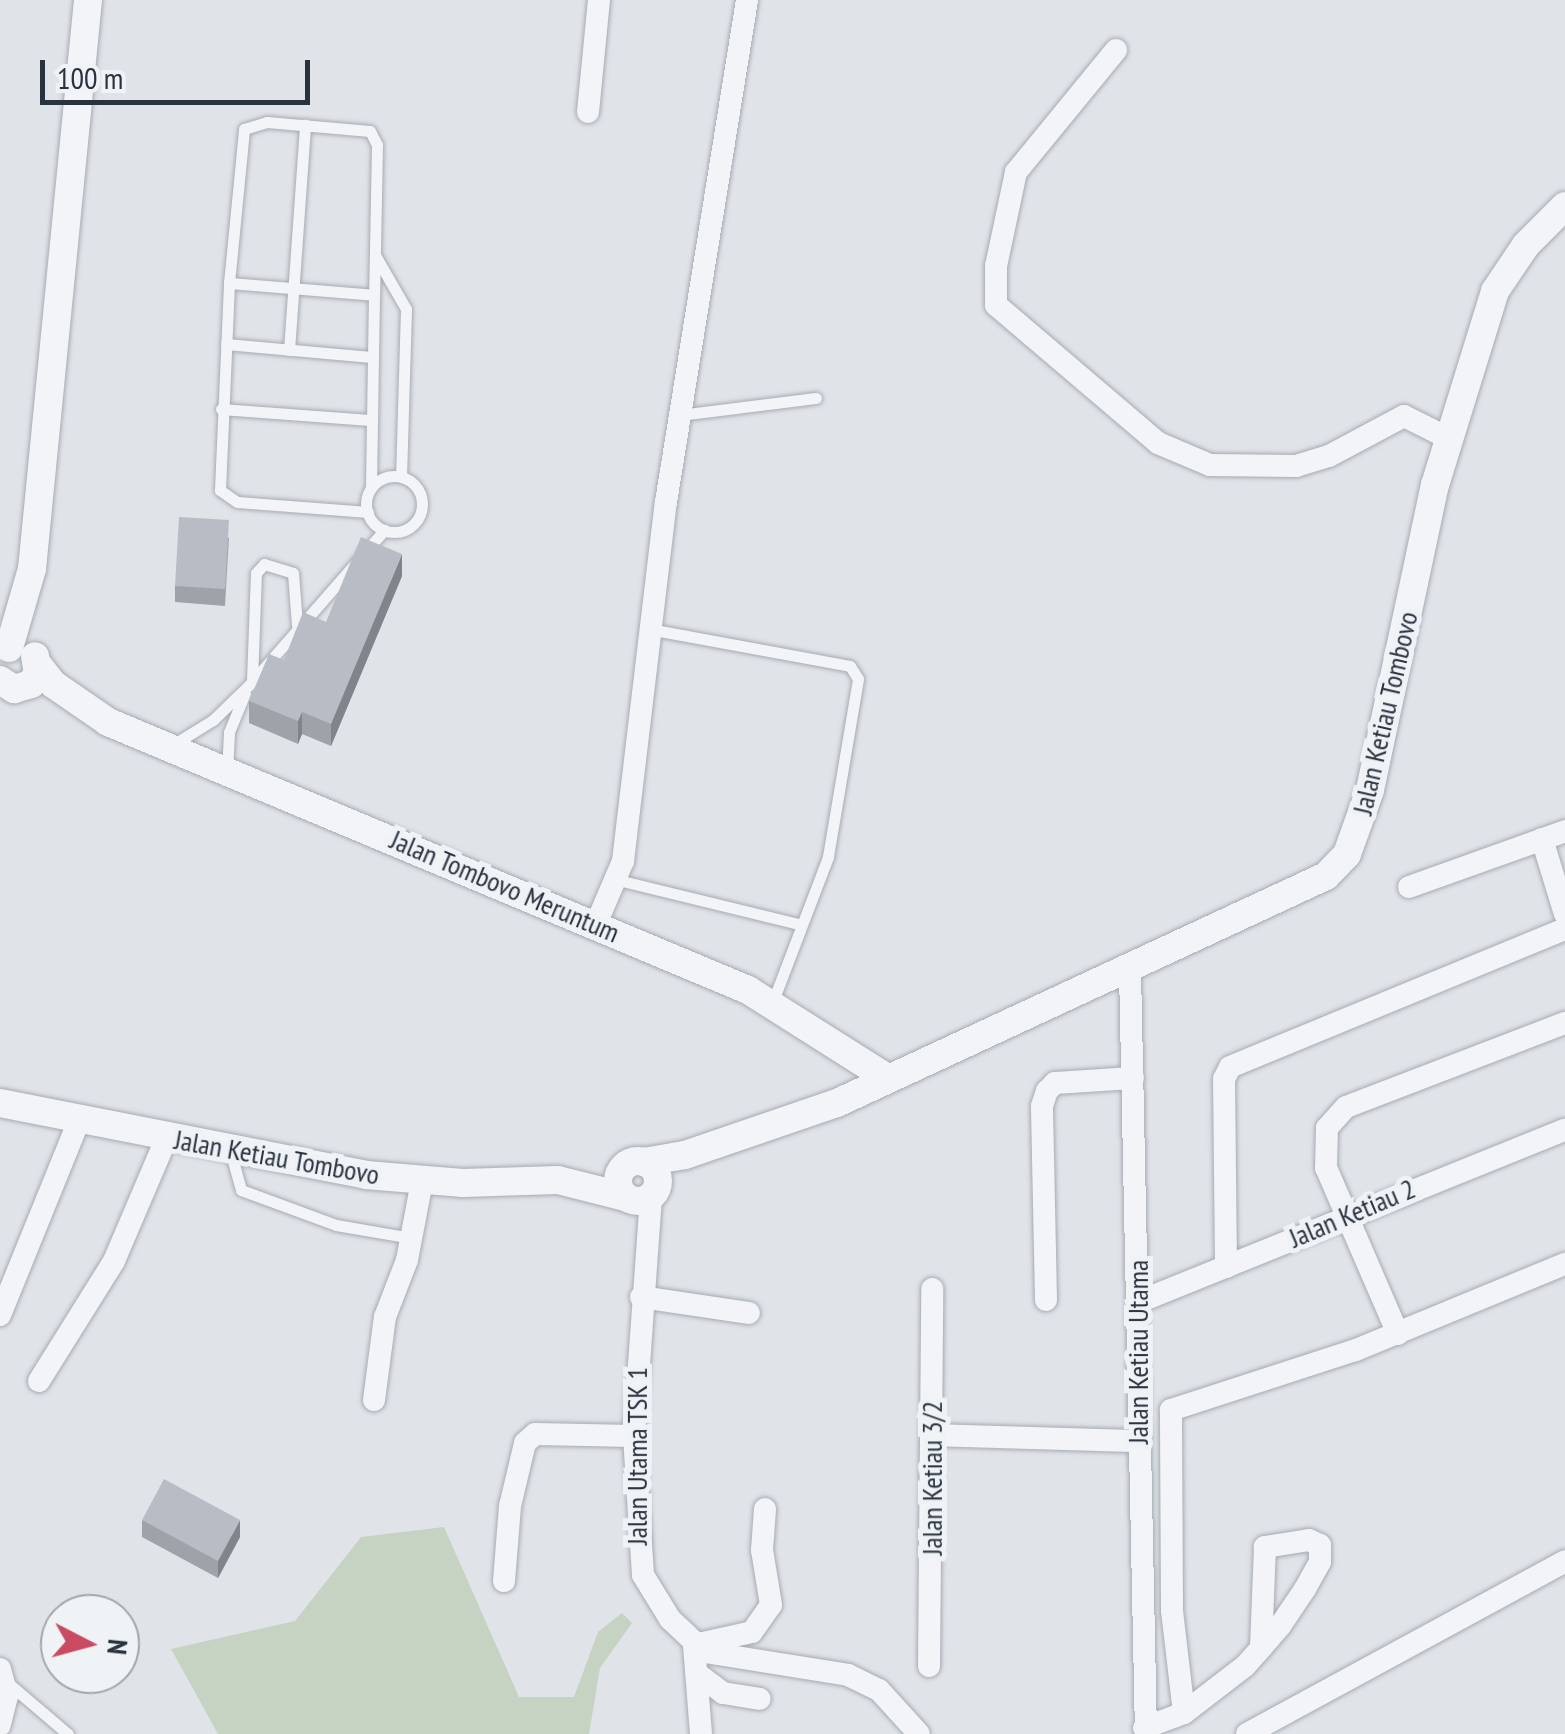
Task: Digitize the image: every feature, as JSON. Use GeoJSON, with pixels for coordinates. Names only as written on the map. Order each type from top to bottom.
{"type":"FeatureCollection","features":[{"type":"Feature","properties":{"kind":"street"},"geometry":{"type":"LineString","coordinates":[[6,684],[32,684],[14,656],[32,568],[88,0]]}},
{"type":"Feature","properties":{"kind":"street"},"geometry":{"type":"LineString","coordinates":[[588,112],[599,0]]}},
{"type":"Feature","properties":{"kind":"street"},"geometry":{"type":"LineString","coordinates":[[596,924],[618,880],[679,415],[747,0]]}},
{"type":"Feature","properties":{"kind":"street"},"geometry":{"type":"LineString","coordinates":[[1116,50],[1016,172],[1002,232],[996,305],[1158,443],[1210,465],[1270,470],[1296,466],[1329,456],[1404,416],[1448,438]]}},
{"type":"Feature","properties":{"kind":"street","name":"Jalan Ketiau Tombovo"},"geometry":{"type":"LineString","coordinates":[[558,1180],[714,1146],[887,1078],[1301,892],[1346,854],[1370,790],[1448,438],[1495,291],[1526,245],[1565,206]]}},
{"type":"Feature","properties":{"kind":"street","name":"Jalan Tombovo Meruntum"},"geometry":{"type":"LineString","coordinates":[[14,656],[108,722]]}},
{"type":"Feature","properties":{"kind":"street","name":"Jalan Tombovo Meruntum"},"geometry":{"type":"LineString","coordinates":[[6,684],[108,722],[596,924],[772,1004],[887,1078]]}},
{"type":"Feature","properties":{"kind":"street"},"geometry":{"type":"LineString","coordinates":[[1409,887],[1554,835],[1565,914]]}},
{"type":"Feature","properties":{"kind":"street"},"geometry":{"type":"LineString","coordinates":[[1226,1267],[1224,1079],[1230,1067],[1565,929]]}},
{"type":"Feature","properties":{"kind":"street","name":"Jalan Ketiau Utama"},"geometry":{"type":"LineString","coordinates":[[1130,970],[1141,1301],[1139,1441],[1145,1731]]}},
{"type":"Feature","properties":{"kind":"street"},"geometry":{"type":"LineString","coordinates":[[1398,1334],[1344,1218],[1324,1146],[1338,1114],[1565,1023]]}},
{"type":"Feature","properties":{"kind":"street"},"geometry":{"type":"LineString","coordinates":[[1046,1300],[1042,1106],[1047,1091],[1055,1084],[1132,1078]]}},
{"type":"Feature","properties":{"kind":"street","name":"Jalan Ketiau Tombovo"},"geometry":{"type":"LineString","coordinates":[[0,1103],[78,1123],[422,1181],[558,1180],[641,1195],[714,1146]]}},
{"type":"Feature","properties":{"kind":"street"},"geometry":{"type":"LineString","coordinates":[[0,1315],[78,1123]]}},
{"type":"Feature","properties":{"kind":"street","name":"Jalan Ketiau 2"},"geometry":{"type":"LineString","coordinates":[[1141,1301],[1565,1130]]}},
{"type":"Feature","properties":{"kind":"street"},"geometry":{"type":"LineString","coordinates":[[39,1381],[114,1261],[167,1137]]}},
{"type":"Feature","properties":{"kind":"street"},"geometry":{"type":"LineString","coordinates":[[635,1163],[618,1181],[641,1195]]}},
{"type":"Feature","properties":{"kind":"street"},"geometry":{"type":"LineString","coordinates":[[374,1400],[385,1317],[411,1238],[422,1181]]}},
{"type":"Feature","properties":{"kind":"street","name":"Jalan Utama TSK 1"},"geometry":{"type":"LineString","coordinates":[[641,1195],[643,1270],[634,1436],[638,1561],[653,1594],[694,1645]]}},
{"type":"Feature","properties":{"kind":"street"},"geometry":{"type":"LineString","coordinates":[[1184,1713],[1172,1611],[1170,1410],[1398,1334],[1565,1264]]}},
{"type":"Feature","properties":{"kind":"street","name":"Jalan Ketiau 3/2"},"geometry":{"type":"LineString","coordinates":[[929,1666],[932,1289]]}},
{"type":"Feature","properties":{"kind":"street"},"geometry":{"type":"LineString","coordinates":[[641,1296],[749,1313]]}},
{"type":"Feature","properties":{"kind":"street"},"geometry":{"type":"LineString","coordinates":[[504,1581],[510,1506],[525,1443],[535,1434],[634,1436]]}},
{"type":"Feature","properties":{"kind":"street"},"geometry":{"type":"LineString","coordinates":[[933,1434],[1139,1441]]}},
{"type":"Feature","properties":{"kind":"street"},"geometry":{"type":"LineString","coordinates":[[694,1645],[736,1640],[768,1614],[765,1509]]}},
{"type":"Feature","properties":{"kind":"street"},"geometry":{"type":"LineString","coordinates":[[1247,1734],[1565,1561]]}},
{"type":"Feature","properties":{"kind":"street"},"geometry":{"type":"LineString","coordinates":[[694,1645],[701,1734]]}},
{"type":"Feature","properties":{"kind":"street"},"geometry":{"type":"LineString","coordinates":[[694,1645],[719,1658],[848,1675],[879,1690],[919,1734]]}},
{"type":"Feature","properties":{"kind":"street"},"geometry":{"type":"LineString","coordinates":[[1145,1731],[1184,1713],[1261,1648]]}},
{"type":"Feature","properties":{"kind":"street"},"geometry":{"type":"LineString","coordinates":[[0,1725],[2,1675]]}},
{"type":"Feature","properties":{"kind":"street"},"geometry":{"type":"LineString","coordinates":[[699,1675],[723,1693],[760,1698]]}},
{"type":"Feature","properties":{"kind":"lane"},"geometry":{"type":"LineString","coordinates":[[368,512],[377,146],[370,130],[267,122],[244,129],[229,283],[218,483],[231,500],[368,512],[384,530]]}},
{"type":"Feature","properties":{"kind":"lane"},"geometry":{"type":"LineString","coordinates":[[289,350],[305,125]]}},
{"type":"Feature","properties":{"kind":"lane"},"geometry":{"type":"LineString","coordinates":[[374,255],[406,309],[401,476]]}},
{"type":"Feature","properties":{"kind":"lane"},"geometry":{"type":"LineString","coordinates":[[229,283],[374,295]]}},
{"type":"Feature","properties":{"kind":"lane"},"geometry":{"type":"LineString","coordinates":[[226,344],[371,357]]}},
{"type":"Feature","properties":{"kind":"lane"},"geometry":{"type":"LineString","coordinates":[[679,415],[816,398]]}},
{"type":"Feature","properties":{"kind":"lane"},"geometry":{"type":"LineString","coordinates":[[221,408],[370,420]]}},
{"type":"Feature","properties":{"kind":"lane"},"geometry":{"type":"LineString","coordinates":[[371,488],[401,476]]}},
{"type":"Feature","properties":{"kind":"lane"},"geometry":{"type":"LineString","coordinates":[[169,747],[213,720],[250,683],[384,530],[406,529],[421,512],[418,490],[401,476]]}},
{"type":"Feature","properties":{"kind":"lane"},"geometry":{"type":"LineString","coordinates":[[228,771],[229,732],[250,683],[256,574],[264,564],[292,573],[297,625]]}},
{"type":"Feature","properties":{"kind":"lane"},"geometry":{"type":"LineString","coordinates":[[649,629],[850,666],[858,679],[836,827],[772,1004]]}},
{"type":"Feature","properties":{"kind":"lane"},"geometry":{"type":"LineString","coordinates":[[618,880],[802,925]]}},
{"type":"Feature","properties":{"kind":"lane"},"geometry":{"type":"LineString","coordinates":[[230,1150],[241,1190],[336,1225],[411,1238]]}},
{"type":"Feature","properties":{"kind":"lane"},"geometry":{"type":"LineString","coordinates":[[2,1675],[68,1734]]}},
{"type":"Feature","properties":{"kind":"green space"},"geometry":{"type":"Polygon","coordinates":[[[444,1527],[519,1697],[574,1697],[598,1632],[622,1613],[632,1623],[600,1668],[589,1734],[218,1734],[171,1649],[295,1621],[361,1537],[444,1527]]]}},
{"type":"Feature","properties":{"kind":"building"},"geometry":{"type":"Polygon","coordinates":[[[179,517],[229,520],[225,589],[175,586],[179,517]]]}},
{"type":"Feature","properties":{"kind":"building"},"geometry":{"type":"Polygon","coordinates":[[[361,537],[402,554],[331,724],[302,712],[298,721],[249,701],[269,654],[284,660],[303,612],[326,622],[361,537]]]}},
{"type":"Feature","properties":{"kind":"building"},"geometry":{"type":"Polygon","coordinates":[[[164,1479],[240,1520],[218,1561],[142,1520],[164,1479]]]}}]}
